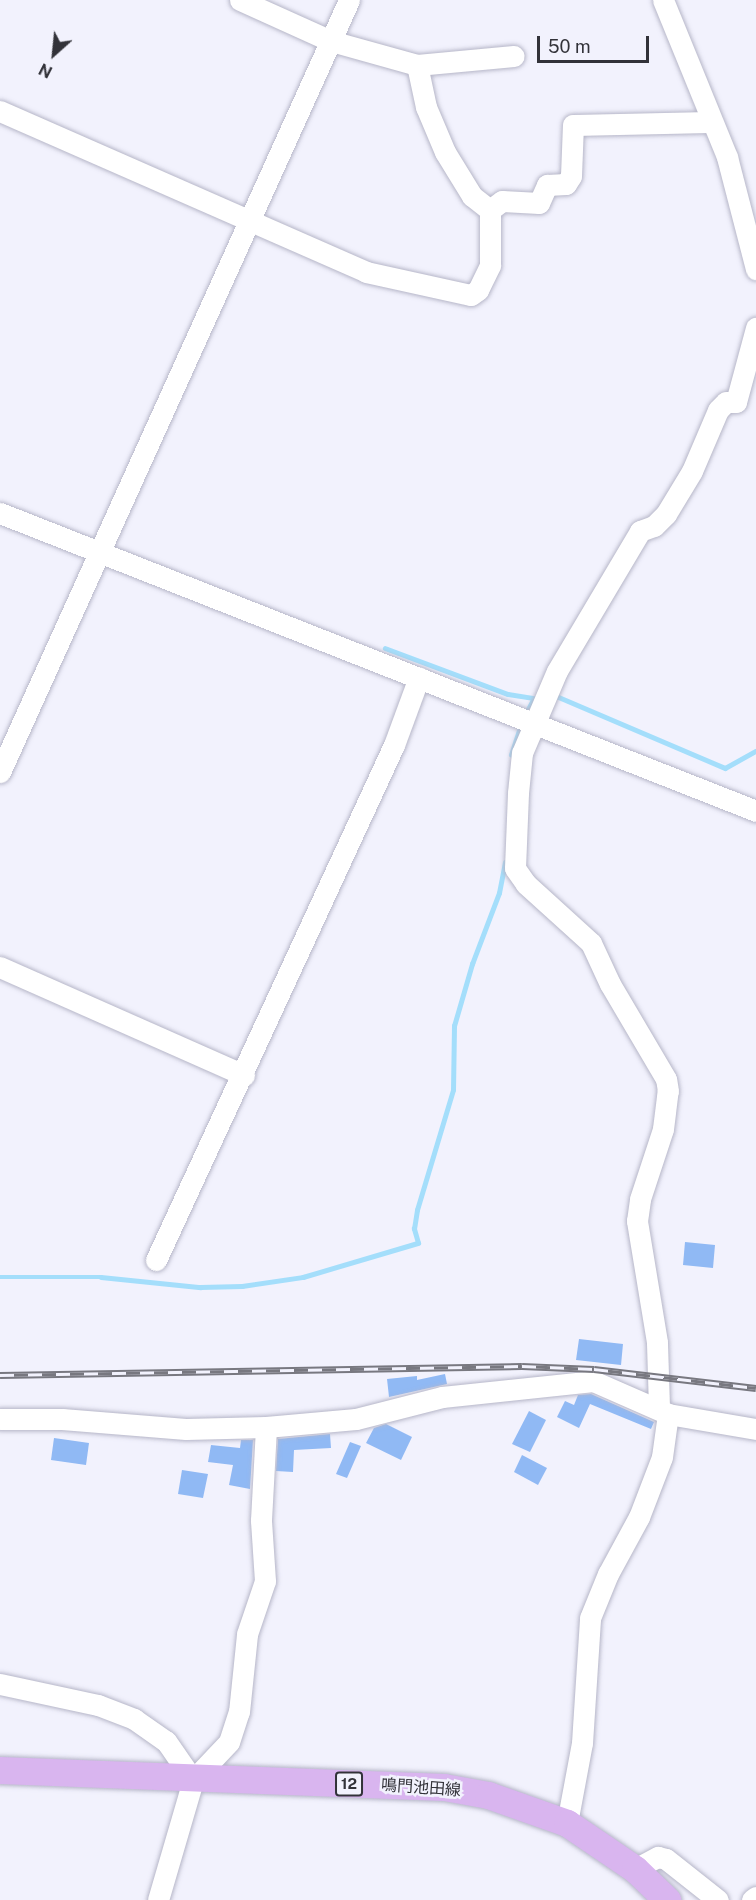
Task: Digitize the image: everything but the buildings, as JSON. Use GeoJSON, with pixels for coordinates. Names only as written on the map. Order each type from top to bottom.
{"type":"FeatureCollection","features":[{"type":"Feature","properties":{"kind":"main road","name":"鳴門池田線"},"geometry":{"type":"LineString","coordinates":[[0,1770],[193,1780],[444,1787],[488,1795],[567,1823],[635,1869],[667,1900]]}},
{"type":"Feature","properties":{"kind":"street"},"geometry":{"type":"LineString","coordinates":[[240,0],[331,40],[417,65],[514,56]]}},
{"type":"Feature","properties":{"kind":"street"},"geometry":{"type":"LineString","coordinates":[[0,772],[349,0],[365,0]]}},
{"type":"Feature","properties":{"kind":"street"},"geometry":{"type":"LineString","coordinates":[[663,0],[680,34],[710,122],[727,157],[756,269]]}},
{"type":"Feature","properties":{"kind":"street"},"geometry":{"type":"LineString","coordinates":[[417,65],[426,107],[445,152],[472,196],[490,210]]}},
{"type":"Feature","properties":{"kind":"street"},"geometry":{"type":"LineString","coordinates":[[0,111],[366,272],[471,295],[478,290],[490,265],[490,210]]}},
{"type":"Feature","properties":{"kind":"street"},"geometry":{"type":"LineString","coordinates":[[490,210],[502,201],[539,203],[547,184],[566,184],[571,176],[573,125],[710,122]]}},
{"type":"Feature","properties":{"kind":"street"},"geometry":{"type":"LineString","coordinates":[[567,1823],[582,1743],[590,1618],[608,1574],[639,1517],[662,1457],[663,1411],[657,1342],[637,1221],[640,1199],[663,1129],[668,1091],[666,1079],[609,984],[591,943],[526,884],[515,868],[526,720],[547,690],[640,531],[654,526],[666,514],[692,471],[718,410],[726,402],[736,402],[756,328]]}},
{"type":"Feature","properties":{"kind":"street"},"geometry":{"type":"LineString","coordinates":[[0,513],[756,811]]}},
{"type":"Feature","properties":{"kind":"street"},"geometry":{"type":"LineString","coordinates":[[156,1260],[244,1075],[394,745],[419,677]]}},
{"type":"Feature","properties":{"kind":"street"},"geometry":{"type":"LineString","coordinates":[[0,967],[244,1075]]}},
{"type":"Feature","properties":{"kind":"street"},"geometry":{"type":"LineString","coordinates":[[0,1419],[62,1419],[186,1429],[266,1427],[356,1419],[442,1397],[593,1381],[663,1411],[756,1429]]}},
{"type":"Feature","properties":{"kind":"street"},"geometry":{"type":"LineString","coordinates":[[158,1900],[193,1780],[229,1742],[238,1712],[247,1634],[265,1581],[261,1520],[266,1427]]}},
{"type":"Feature","properties":{"kind":"street"},"geometry":{"type":"LineString","coordinates":[[0,1684],[126,1714],[166,1741],[193,1780]]}},
{"type":"Feature","properties":{"kind":"street"},"geometry":{"type":"LineString","coordinates":[[635,1869],[658,1857],[673,1861],[718,1900]]}},
{"type":"Feature","properties":{"kind":"street"},"geometry":{"type":"LineString","coordinates":[[752,1900],[756,1897]]}},
{"type":"Feature","properties":{"kind":"waterway"},"geometry":{"type":"LineString","coordinates":[[385,648],[508,694],[534,698]]}},
{"type":"Feature","properties":{"kind":"waterway"},"geometry":{"type":"LineString","coordinates":[[554,695],[725,768],[756,751]]}},
{"type":"Feature","properties":{"kind":"waterway"},"geometry":{"type":"LineString","coordinates":[[526,713],[533,700]]}},
{"type":"Feature","properties":{"kind":"waterway"},"geometry":{"type":"LineString","coordinates":[[511,755],[521,724]]}},
{"type":"Feature","properties":{"kind":"waterway"},"geometry":{"type":"LineString","coordinates":[[0,1277],[101,1277],[200,1287],[242,1286],[303,1277],[418,1243],[414,1229],[417,1210],[453,1090],[454,1026],[472,964],[499,893],[505,863]]}},
{"type":"Feature","properties":{"kind":"railway"},"geometry":{"type":"LineString","coordinates":[[0,1375],[522,1366],[594,1369],[756,1388]]}}]}
